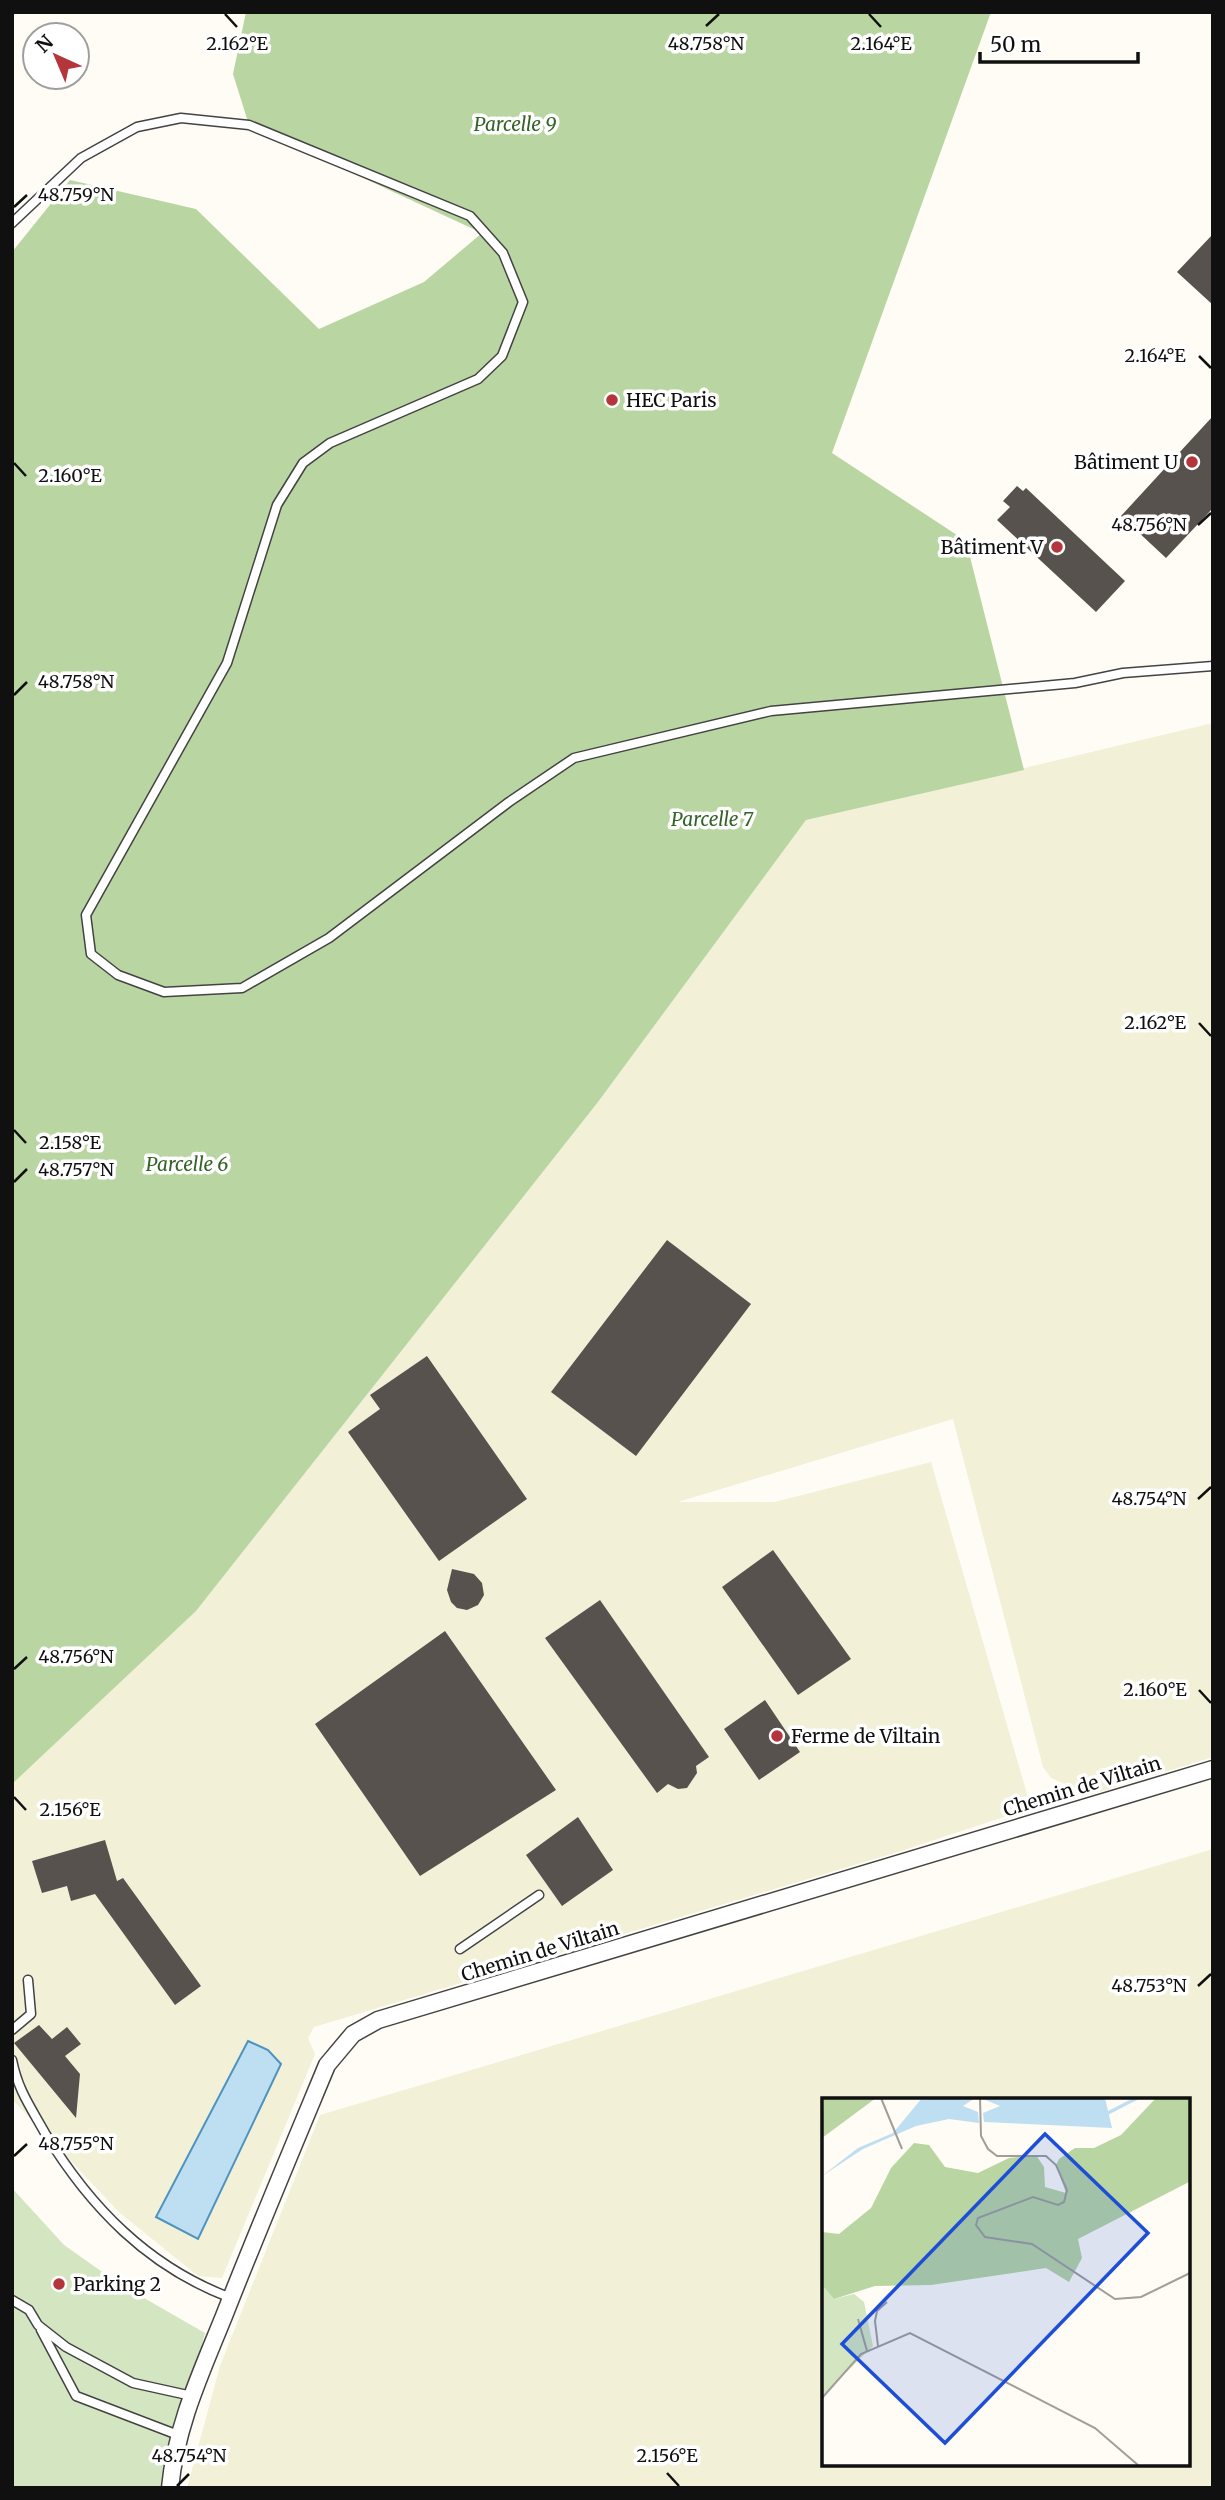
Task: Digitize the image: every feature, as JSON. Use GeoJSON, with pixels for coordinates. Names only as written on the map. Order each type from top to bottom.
{"type":"FeatureCollection","features":[{"type":"Feature","properties":{"kind":"street","name":"Chemin de Viltain"},"geometry":{"type":"LineString","coordinates":[[170,2488],[178,2435],[231,2298],[327,2065],[354,2034],[378,2020],[1213,1769]]}},
{"type":"Feature","properties":{"kind":"lane"},"geometry":{"type":"LineString","coordinates":[[12,223],[81,158],[137,127],[181,118],[249,125],[470,216],[503,253],[523,302],[502,356],[478,379],[330,443],[303,463],[277,505],[228,663],[86,915],[91,954],[118,975],[164,992],[242,988],[329,938],[509,802],[574,758],[771,711],[1075,683],[1123,673],[1213,666]]}},
{"type":"Feature","properties":{"kind":"lane"},"geometry":{"type":"LineString","coordinates":[[460,1949],[539,1895]]}},
{"type":"Feature","properties":{"kind":"lane"},"geometry":{"type":"LineString","coordinates":[[12,2030],[31,2014],[28,1980]]}},
{"type":"Feature","properties":{"kind":"lane"},"geometry":{"type":"LineString","coordinates":[[12,2060],[18,2088],[65,2166],[107,2218],[175,2272],[201,2287],[231,2298]]}},
{"type":"Feature","properties":{"kind":"lane"},"geometry":{"type":"LineString","coordinates":[[12,2300],[29,2310],[76,2396],[178,2435]]}},
{"type":"Feature","properties":{"kind":"lane"},"geometry":{"type":"LineString","coordinates":[[38,2325],[66,2347],[133,2383],[192,2396]]}},
{"type":"Feature","properties":{"kind":"shaded area"},"geometry":{"type":"Polygon","coordinates":[[[1213,723],[1213,1757],[1090,1795],[1051,1778],[1043,1767],[953,1419],[678,1502],[775,1502],[931,1462],[1031,1808],[901,1851],[314,2027],[308,2038],[315,2054],[222,2278],[198,2276],[120,2213],[12,2099],[12,1779],[196,1611],[598,1102],[806,820],[1213,723]]]}},
{"type":"Feature","properties":{"kind":"shaded area"},"geometry":{"type":"Polygon","coordinates":[[[1213,1849],[1213,2488],[187,2488],[220,2366],[320,2115],[1213,1849]]]}},
{"type":"Feature","properties":{"kind":"green space","name":"HEC Paris"},"geometry":{"type":"Polygon","coordinates":[[[246,12],[991,12],[832,453],[966,541],[1024,770],[806,820],[598,1102],[196,1611],[12,1784],[12,252],[70,180],[196,209],[319,329],[424,282],[482,233],[249,125],[233,74],[246,12]]]}},
{"type":"Feature","properties":{"kind":"green space"},"geometry":{"type":"Polygon","coordinates":[[[12,2188],[64,2245],[118,2283],[205,2333],[173,2455],[170,2488],[12,2488],[12,2188]]]}},
{"type":"Feature","properties":{"kind":"water"},"geometry":{"type":"Polygon","coordinates":[[[248,2041],[268,2050],[281,2064],[198,2239],[156,2217],[248,2041]]]}},
{"type":"Feature","properties":{"kind":"building"},"geometry":{"type":"Polygon","coordinates":[[[1213,234],[1213,305],[1177,272],[1213,234]]]}},
{"type":"Feature","properties":{"kind":"building","name":"Bâtiment U"},"geometry":{"type":"Polygon","coordinates":[[[1213,416],[1213,508],[1166,558],[1121,516],[1213,416]]]}},
{"type":"Feature","properties":{"kind":"building","name":"Bâtiment V"},"geometry":{"type":"Polygon","coordinates":[[[1017,486],[1023,491],[1026,488],[1125,581],[1096,612],[997,520],[1010,507],[1003,501],[1017,486]]]}},
{"type":"Feature","properties":{"kind":"building"},"geometry":{"type":"Polygon","coordinates":[[[667,1240],[751,1304],[636,1456],[551,1392],[667,1240]]]}},
{"type":"Feature","properties":{"kind":"building"},"geometry":{"type":"Polygon","coordinates":[[[427,1356],[527,1499],[439,1561],[348,1432],[380,1409],[370,1395],[427,1356]]]}},
{"type":"Feature","properties":{"kind":"building"},"geometry":{"type":"Polygon","coordinates":[[[773,1550],[851,1659],[798,1695],[722,1587],[773,1550]]]}},
{"type":"Feature","properties":{"kind":"building"},"geometry":{"type":"Polygon","coordinates":[[[452,1569],[474,1574],[482,1583],[484,1595],[478,1605],[467,1610],[457,1608],[451,1602],[447,1590],[452,1569]]]}},
{"type":"Feature","properties":{"kind":"building"},"geometry":{"type":"Polygon","coordinates":[[[600,1600],[709,1757],[696,1766],[697,1773],[687,1788],[678,1789],[668,1784],[657,1793],[545,1638],[600,1600]]]}},
{"type":"Feature","properties":{"kind":"building"},"geometry":{"type":"Polygon","coordinates":[[[445,1631],[556,1790],[420,1876],[315,1724],[445,1631]]]}},
{"type":"Feature","properties":{"kind":"building"},"geometry":{"type":"Polygon","coordinates":[[[765,1700],[800,1752],[759,1780],[724,1729],[765,1700]]]}},
{"type":"Feature","properties":{"kind":"building"},"geometry":{"type":"Polygon","coordinates":[[[578,1817],[613,1870],[562,1906],[526,1855],[578,1817]]]}},
{"type":"Feature","properties":{"kind":"building"},"geometry":{"type":"Polygon","coordinates":[[[105,1840],[117,1881],[123,1878],[201,1986],[175,2005],[95,1894],[71,1901],[67,1886],[42,1893],[32,1861],[105,1840]]]}},
{"type":"Feature","properties":{"kind":"building"},"geometry":{"type":"Polygon","coordinates":[[[39,2025],[52,2039],[67,2027],[81,2044],[65,2056],[80,2074],[76,2118],[14,2043],[39,2025]]]}},
{"type":"Feature","properties":{"kind":"place","name":"HEC Paris"},"geometry":{"type":"Point","coordinates":[612,400]}},
{"type":"Feature","properties":{"kind":"place","name":"Bâtiment U"},"geometry":{"type":"Point","coordinates":[1192,462]}},
{"type":"Feature","properties":{"kind":"place","name":"Bâtiment V"},"geometry":{"type":"Point","coordinates":[1057,547]}},
{"type":"Feature","properties":{"kind":"place","name":"Ferme de Viltain"},"geometry":{"type":"Point","coordinates":[777,1736]}},
{"type":"Feature","properties":{"kind":"place","name":"Parking 2"},"geometry":{"type":"Point","coordinates":[59,2284]}},
{"type":"Feature","properties":{"kind":"park label","name":"Parcelle 9"},"geometry":{"type":"Point","coordinates":[515,124]}},
{"type":"Feature","properties":{"kind":"park label","name":"Parcelle 7"},"geometry":{"type":"Point","coordinates":[712,819]}},
{"type":"Feature","properties":{"kind":"park label","name":"Parcelle 6"},"geometry":{"type":"Point","coordinates":[187,1164]}}]}
